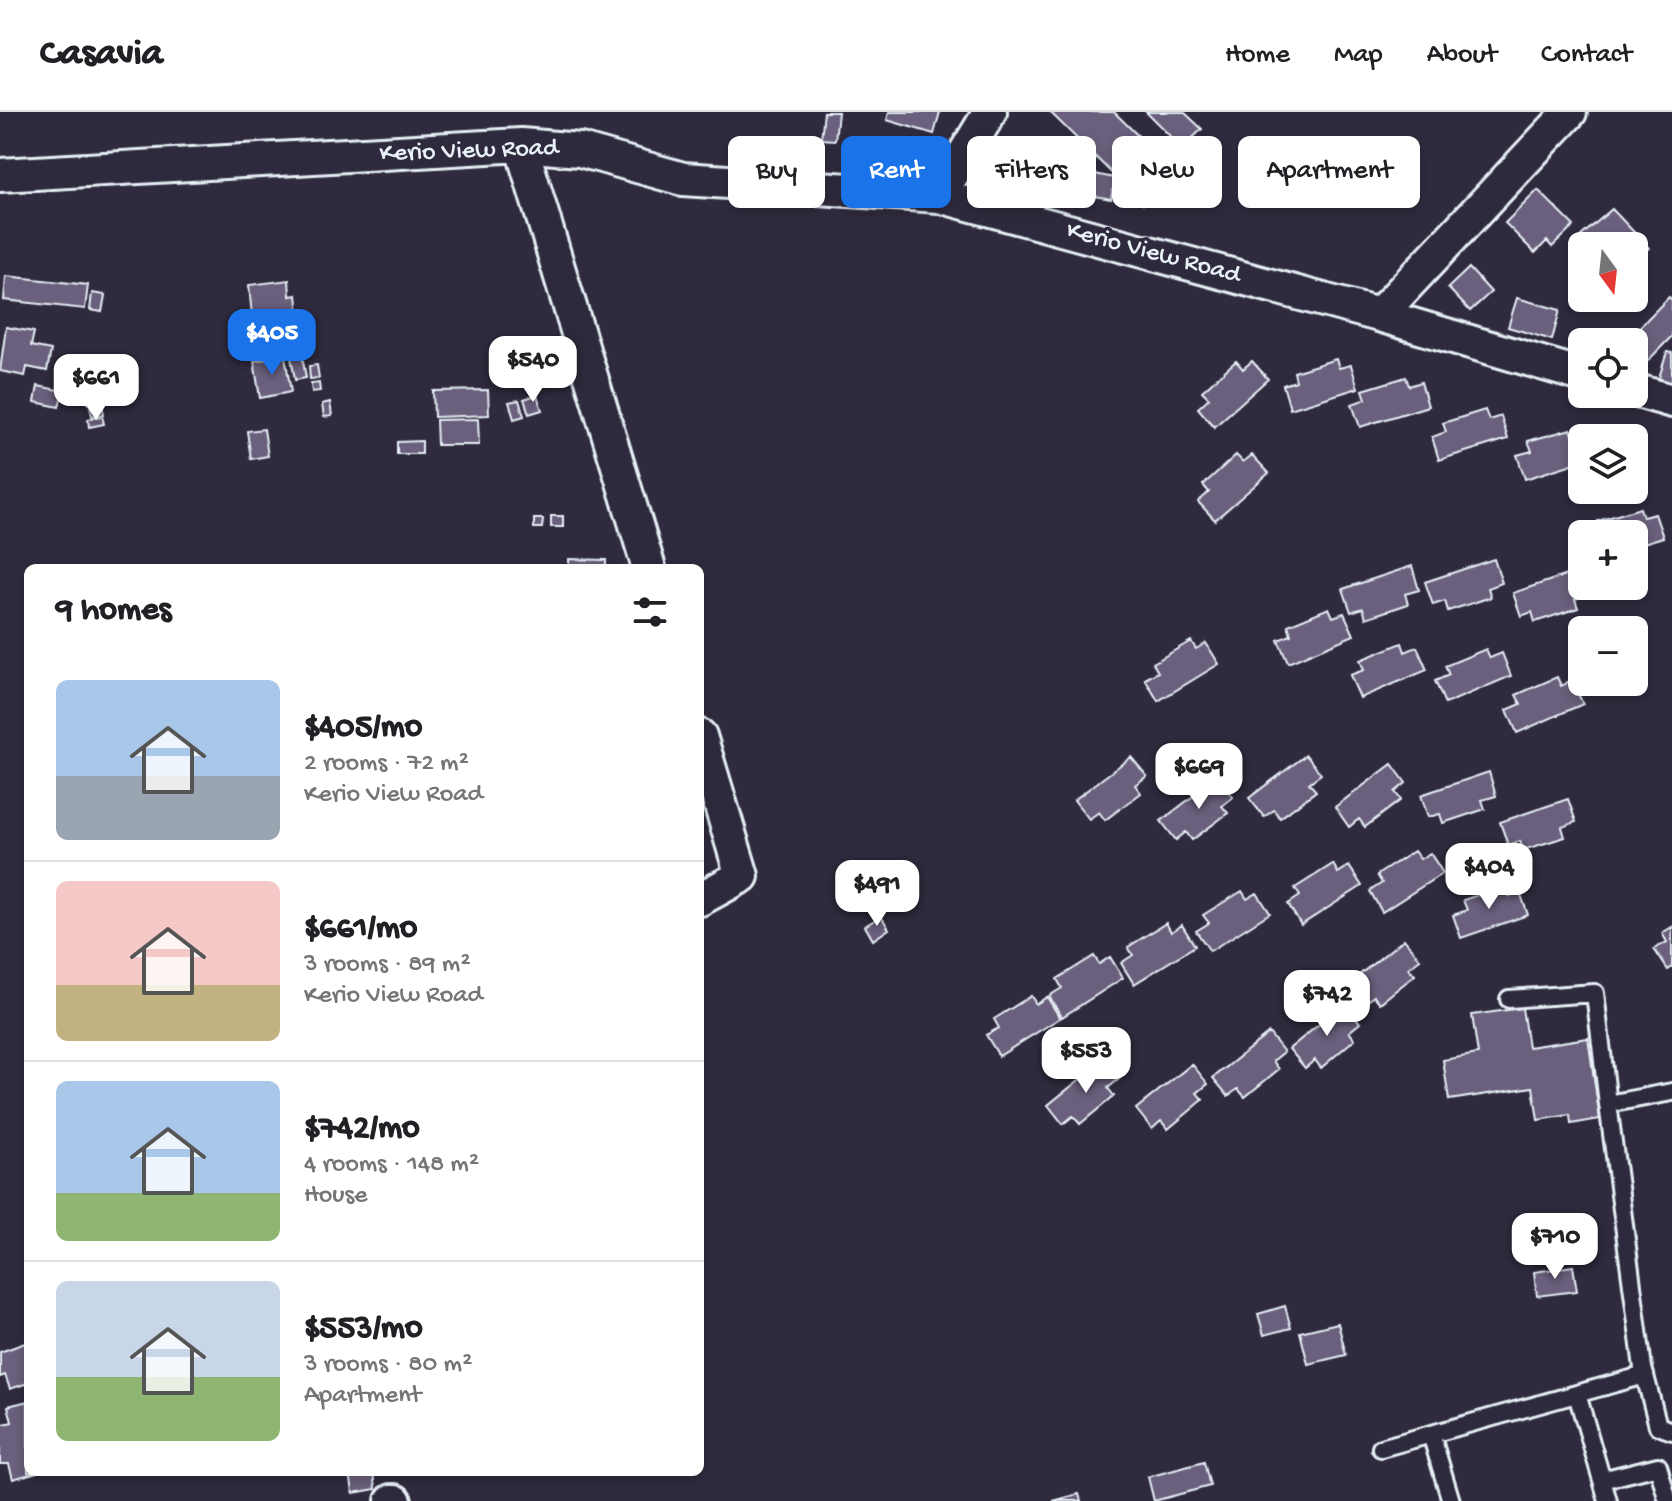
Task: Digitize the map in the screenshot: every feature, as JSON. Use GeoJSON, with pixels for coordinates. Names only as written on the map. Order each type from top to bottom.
{"type":"FeatureCollection","features":[{"type":"Feature","properties":{"kind":"street"},"geometry":{"type":"LineString","coordinates":[[951,176],[990,112]]}},
{"type":"Feature","properties":{"kind":"street"},"geometry":{"type":"LineString","coordinates":[[1379,315],[1570,112]]}},
{"type":"Feature","properties":{"kind":"street"},"geometry":{"type":"LineString","coordinates":[[521,145],[648,564]]}},
{"type":"Feature","properties":{"kind":"street","name":"Kerio View Road"},"geometry":{"type":"LineString","coordinates":[[0,175],[521,145],[580,150],[683,179],[841,189]]}},
{"type":"Feature","properties":{"kind":"street","name":"Kerio View Road"},"geometry":{"type":"LineString","coordinates":[[951,199],[1379,315],[1568,371]]}},
{"type":"Feature","properties":{"kind":"street"},"geometry":{"type":"LineString","coordinates":[[1648,394],[1672,401]]}},
{"type":"Feature","properties":{"kind":"street"},"geometry":{"type":"LineString","coordinates":[[704,749],[742,876],[704,897]]}},
{"type":"Feature","properties":{"kind":"lane"},"geometry":{"type":"LineString","coordinates":[[1509,999],[1595,993],[1645,1375],[1658,1426],[1672,1431]]}},
{"type":"Feature","properties":{"kind":"lane"},"geometry":{"type":"LineString","coordinates":[[1608,1104],[1672,1092]]}},
{"type":"Feature","properties":{"kind":"lane"},"geometry":{"type":"LineString","coordinates":[[1381,1448],[1645,1375]]}},
{"type":"Feature","properties":{"kind":"lane"},"geometry":{"type":"LineString","coordinates":[[1577,1394],[1608,1501]]}},
{"type":"Feature","properties":{"kind":"lane"},"geometry":{"type":"LineString","coordinates":[[1431,1434],[1451,1501]]}},
{"type":"Feature","properties":{"kind":"lane"},"geometry":{"type":"LineString","coordinates":[[1602,1480],[1658,1466],[1668,1501]]}},
{"type":"Feature","properties":{"kind":"building"},"geometry":{"type":"Polygon","coordinates":[[[824,112],[838,112],[835,140],[821,136],[824,112]]]}},
{"type":"Feature","properties":{"kind":"building"},"geometry":{"type":"Polygon","coordinates":[[[889,112],[940,112],[934,134],[887,120],[889,112]]]}},
{"type":"Feature","properties":{"kind":"building"},"geometry":{"type":"Polygon","coordinates":[[[1050,112],[1114,112],[1138,136],[1112,136],[1112,173],[1096,158],[1096,136],[1074,136],[1050,112]]]}},
{"type":"Feature","properties":{"kind":"building"},"geometry":{"type":"Polygon","coordinates":[[[1146,112],[1184,112],[1202,129],[1195,136],[1170,136],[1146,112]]]}},
{"type":"Feature","properties":{"kind":"building"},"geometry":{"type":"Polygon","coordinates":[[[1096,174],[1112,177],[1111,199],[1096,196],[1096,174]]]}},
{"type":"Feature","properties":{"kind":"building"},"geometry":{"type":"Polygon","coordinates":[[[1538,190],[1574,226],[1552,247],[1547,241],[1535,253],[1505,223],[1538,190]]]}},
{"type":"Feature","properties":{"kind":"building"},"geometry":{"type":"Polygon","coordinates":[[[1612,209],[1634,232],[1586,232],[1612,209]]]}},
{"type":"Feature","properties":{"kind":"building"},"geometry":{"type":"Polygon","coordinates":[[[1469,268],[1491,292],[1470,311],[1448,288],[1469,268]]]}},
{"type":"Feature","properties":{"kind":"building"},"geometry":{"type":"Polygon","coordinates":[[[6,276],[88,285],[85,309],[4,300],[6,276]]]}},
{"type":"Feature","properties":{"kind":"building"},"geometry":{"type":"Polygon","coordinates":[[[289,280],[290,296],[297,295],[300,324],[284,325],[285,335],[254,337],[249,285],[289,280]]]}},
{"type":"Feature","properties":{"kind":"building"},"geometry":{"type":"Polygon","coordinates":[[[92,293],[105,295],[102,312],[90,310],[92,293]]]}},
{"type":"Feature","properties":{"kind":"building"},"geometry":{"type":"Polygon","coordinates":[[[1669,297],[1672,300],[1672,336],[1648,361],[1648,328],[1639,328],[1669,297]]]}},
{"type":"Feature","properties":{"kind":"building"},"geometry":{"type":"Polygon","coordinates":[[[1517,298],[1560,310],[1552,340],[1508,327],[1517,298]]]}},
{"type":"Feature","properties":{"kind":"building"},"geometry":{"type":"Polygon","coordinates":[[[6,327],[34,332],[31,346],[51,350],[47,371],[27,367],[25,376],[0,371],[6,327]]]}},
{"type":"Feature","properties":{"kind":"building"},"geometry":{"type":"Polygon","coordinates":[[[1667,352],[1672,353],[1672,386],[1658,381],[1667,352]]]}},
{"type":"Feature","properties":{"kind":"building"},"geometry":{"type":"Polygon","coordinates":[[[302,355],[306,378],[295,380],[291,357],[302,355]]]}},
{"type":"Feature","properties":{"kind":"building"},"geometry":{"type":"Polygon","coordinates":[[[285,356],[291,392],[260,398],[254,361],[285,356]]]}},
{"type":"Feature","properties":{"kind":"building"},"geometry":{"type":"Polygon","coordinates":[[[99,357],[103,378],[81,383],[77,361],[99,357]]]}},
{"type":"Feature","properties":{"kind":"building"},"geometry":{"type":"Polygon","coordinates":[[[1336,359],[1339,368],[1351,365],[1358,388],[1290,409],[1283,385],[1296,381],[1294,372],[1336,359]]]}},
{"type":"Feature","properties":{"kind":"building"},"geometry":{"type":"Polygon","coordinates":[[[1236,361],[1243,369],[1252,361],[1268,379],[1214,427],[1198,408],[1209,398],[1202,391],[1236,361]]]}},
{"type":"Feature","properties":{"kind":"building"},"geometry":{"type":"Polygon","coordinates":[[[317,365],[319,378],[310,379],[309,366],[317,365]]]}},
{"type":"Feature","properties":{"kind":"building"},"geometry":{"type":"Polygon","coordinates":[[[1406,377],[1409,386],[1421,382],[1428,406],[1360,427],[1352,404],[1366,399],[1363,390],[1406,377]]]}},
{"type":"Feature","properties":{"kind":"building"},"geometry":{"type":"Polygon","coordinates":[[[103,381],[107,400],[88,404],[84,385],[103,381]]]}},
{"type":"Feature","properties":{"kind":"building"},"geometry":{"type":"Polygon","coordinates":[[[319,383],[320,391],[312,392],[311,384],[319,383]]]}},
{"type":"Feature","properties":{"kind":"building"},"geometry":{"type":"Polygon","coordinates":[[[38,386],[63,391],[59,407],[35,402],[38,386]]]}},
{"type":"Feature","properties":{"kind":"building"},"geometry":{"type":"Polygon","coordinates":[[[488,390],[489,415],[434,417],[433,391],[488,390]]]}},
{"type":"Feature","properties":{"kind":"building"},"geometry":{"type":"Polygon","coordinates":[[[537,395],[542,410],[529,414],[524,399],[537,395]]]}},
{"type":"Feature","properties":{"kind":"building"},"geometry":{"type":"Polygon","coordinates":[[[519,400],[524,416],[514,419],[509,402],[519,400]]]}},
{"type":"Feature","properties":{"kind":"building"},"geometry":{"type":"Polygon","coordinates":[[[330,402],[332,416],[324,417],[322,404],[330,402]]]}},
{"type":"Feature","properties":{"kind":"building"},"geometry":{"type":"Polygon","coordinates":[[[102,404],[104,414],[92,416],[90,406],[102,404]]]}},
{"type":"Feature","properties":{"kind":"building"},"geometry":{"type":"Polygon","coordinates":[[[1485,410],[1489,420],[1501,416],[1508,439],[1439,460],[1432,437],[1446,432],[1443,423],[1485,410]]]}},
{"type":"Feature","properties":{"kind":"building"},"geometry":{"type":"Polygon","coordinates":[[[102,416],[104,424],[89,427],[88,419],[102,416]]]}},
{"type":"Feature","properties":{"kind":"building"},"geometry":{"type":"Polygon","coordinates":[[[478,419],[479,445],[437,445],[436,420],[478,419]]]}},
{"type":"Feature","properties":{"kind":"building"},"geometry":{"type":"Polygon","coordinates":[[[264,429],[268,456],[251,459],[247,431],[264,429]]]}},
{"type":"Feature","properties":{"kind":"building"},"geometry":{"type":"Polygon","coordinates":[[[1568,430],[1568,465],[1525,479],[1517,455],[1532,451],[1528,441],[1568,430]]]}},
{"type":"Feature","properties":{"kind":"building"},"geometry":{"type":"Polygon","coordinates":[[[422,441],[422,454],[397,454],[397,442],[422,441]]]}},
{"type":"Feature","properties":{"kind":"building"},"geometry":{"type":"Polygon","coordinates":[[[1236,455],[1243,462],[1252,455],[1269,473],[1215,520],[1198,502],[1209,492],[1203,485],[1236,455]]]}},
{"type":"Feature","properties":{"kind":"building"},"geometry":{"type":"Polygon","coordinates":[[[1640,508],[1643,517],[1655,514],[1663,537],[1648,542],[1648,520],[1601,520],[1640,508]]]}},
{"type":"Feature","properties":{"kind":"building"},"geometry":{"type":"Polygon","coordinates":[[[551,516],[563,516],[563,527],[551,527],[551,516]]]}},
{"type":"Feature","properties":{"kind":"building"},"geometry":{"type":"Polygon","coordinates":[[[534,519],[543,519],[542,528],[534,528],[534,519]]]}},
{"type":"Feature","properties":{"kind":"building"},"geometry":{"type":"Polygon","coordinates":[[[569,559],[606,560],[606,564],[569,564],[569,559]]]}},
{"type":"Feature","properties":{"kind":"building"},"geometry":{"type":"Polygon","coordinates":[[[1494,559],[1502,583],[1488,588],[1491,597],[1448,611],[1445,601],[1433,605],[1425,582],[1494,559]]]}},
{"type":"Feature","properties":{"kind":"building"},"geometry":{"type":"Polygon","coordinates":[[[1412,566],[1419,590],[1405,594],[1408,604],[1366,618],[1363,608],[1351,612],[1343,589],[1412,566]]]}},
{"type":"Feature","properties":{"kind":"building"},"geometry":{"type":"Polygon","coordinates":[[[1568,574],[1568,600],[1575,600],[1578,608],[1535,622],[1532,612],[1521,616],[1513,593],[1568,574]]]}},
{"type":"Feature","properties":{"kind":"building"},"geometry":{"type":"Polygon","coordinates":[[[1329,608],[1333,617],[1344,613],[1354,635],[1288,663],[1278,640],[1291,635],[1288,625],[1329,608]]]}},
{"type":"Feature","properties":{"kind":"building"},"geometry":{"type":"Polygon","coordinates":[[[1191,641],[1196,649],[1206,643],[1219,664],[1158,701],[1145,679],[1158,672],[1153,663],[1191,641]]]}},
{"type":"Feature","properties":{"kind":"building"},"geometry":{"type":"Polygon","coordinates":[[[1402,643],[1405,652],[1417,647],[1427,670],[1360,698],[1350,675],[1364,670],[1360,660],[1402,643]]]}},
{"type":"Feature","properties":{"kind":"building"},"geometry":{"type":"Polygon","coordinates":[[[1486,649],[1490,658],[1502,653],[1511,676],[1445,704],[1435,681],[1449,675],[1445,666],[1486,649]]]}},
{"type":"Feature","properties":{"kind":"building"},"geometry":{"type":"Polygon","coordinates":[[[1557,677],[1561,686],[1568,683],[1568,696],[1579,696],[1583,704],[1517,733],[1507,710],[1521,704],[1516,695],[1557,677]]]}},
{"type":"Feature","properties":{"kind":"building"},"geometry":{"type":"Polygon","coordinates":[[[1306,755],[1321,774],[1309,783],[1316,791],[1280,818],[1274,810],[1264,817],[1249,798],[1306,755]]]}},
{"type":"Feature","properties":{"kind":"building"},"geometry":{"type":"Polygon","coordinates":[[[1131,757],[1147,776],[1135,785],[1141,793],[1105,820],[1099,812],[1089,819],[1074,800],[1131,757]]]}},
{"type":"Feature","properties":{"kind":"building"},"geometry":{"type":"Polygon","coordinates":[[[1392,764],[1406,783],[1395,792],[1401,800],[1365,827],[1359,819],[1349,827],[1335,807],[1392,764]]]}},
{"type":"Feature","properties":{"kind":"building"},"geometry":{"type":"Polygon","coordinates":[[[1489,772],[1496,796],[1482,800],[1485,809],[1443,823],[1440,814],[1428,817],[1421,795],[1489,772]]]}},
{"type":"Feature","properties":{"kind":"building"},"geometry":{"type":"Polygon","coordinates":[[[1218,777],[1233,797],[1222,806],[1228,813],[1192,840],[1186,832],[1176,840],[1161,821],[1218,777]]]}},
{"type":"Feature","properties":{"kind":"building"},"geometry":{"type":"Polygon","coordinates":[[[1568,799],[1576,822],[1562,827],[1565,837],[1523,850],[1520,841],[1508,845],[1500,822],[1568,799]]]}},
{"type":"Feature","properties":{"kind":"building"},"geometry":{"type":"Polygon","coordinates":[[[1414,851],[1420,859],[1430,853],[1443,873],[1382,912],[1370,891],[1382,883],[1377,875],[1414,851]]]}},
{"type":"Feature","properties":{"kind":"building"},"geometry":{"type":"Polygon","coordinates":[[[1333,864],[1338,873],[1349,866],[1362,886],[1301,925],[1288,904],[1300,896],[1295,888],[1333,864]]]}},
{"type":"Feature","properties":{"kind":"building"},"geometry":{"type":"Polygon","coordinates":[[[1505,886],[1509,896],[1520,892],[1528,915],[1461,938],[1453,915],[1467,910],[1463,900],[1505,886]]]}},
{"type":"Feature","properties":{"kind":"building"},"geometry":{"type":"Polygon","coordinates":[[[1242,891],[1247,899],[1257,893],[1270,913],[1210,951],[1196,931],[1209,923],[1203,915],[1242,891]]]}},
{"type":"Feature","properties":{"kind":"building"},"geometry":{"type":"Polygon","coordinates":[[[881,916],[889,929],[873,940],[865,926],[881,916]]]}},
{"type":"Feature","properties":{"kind":"building"},"geometry":{"type":"Polygon","coordinates":[[[1166,923],[1171,932],[1182,925],[1195,946],[1134,984],[1121,963],[1133,955],[1128,947],[1166,923]]]}},
{"type":"Feature","properties":{"kind":"building"},"geometry":{"type":"Polygon","coordinates":[[[1672,927],[1672,967],[1668,970],[1654,949],[1667,942],[1662,933],[1672,927]]]}},
{"type":"Feature","properties":{"kind":"building"},"geometry":{"type":"Polygon","coordinates":[[[1404,939],[1420,959],[1408,968],[1415,975],[1380,1003],[1374,996],[1364,1004],[1348,984],[1404,939]]]}},
{"type":"Feature","properties":{"kind":"building"},"geometry":{"type":"Polygon","coordinates":[[[1094,956],[1099,964],[1110,957],[1123,978],[1062,1017],[1049,996],[1062,988],[1057,979],[1094,956]]]}},
{"type":"Feature","properties":{"kind":"building"},"geometry":{"type":"Polygon","coordinates":[[[1031,996],[1036,1004],[1047,997],[1060,1018],[999,1056],[986,1035],[999,1028],[994,1019],[1031,996]]]}},
{"type":"Feature","properties":{"kind":"building"},"geometry":{"type":"Polygon","coordinates":[[[1345,1003],[1360,1023],[1349,1032],[1355,1039],[1321,1068],[1315,1060],[1305,1068],[1289,1049],[1345,1003]]]}},
{"type":"Feature","properties":{"kind":"building"},"geometry":{"type":"Polygon","coordinates":[[[1522,1008],[1528,1047],[1588,1038],[1600,1119],[1571,1124],[1570,1115],[1538,1120],[1533,1087],[1449,1100],[1443,1060],[1478,1054],[1472,1015],[1522,1008]]]}},
{"type":"Feature","properties":{"kind":"building"},"geometry":{"type":"Polygon","coordinates":[[[1269,1033],[1284,1052],[1273,1061],[1279,1069],[1245,1097],[1238,1089],[1228,1096],[1213,1078],[1269,1033]]]}},
{"type":"Feature","properties":{"kind":"building"},"geometry":{"type":"Polygon","coordinates":[[[1104,1060],[1119,1079],[1108,1088],[1114,1096],[1080,1124],[1073,1116],[1063,1124],[1048,1105],[1104,1060]]]}},
{"type":"Feature","properties":{"kind":"building"},"geometry":{"type":"Polygon","coordinates":[[[1192,1064],[1208,1084],[1197,1093],[1203,1100],[1168,1129],[1161,1121],[1152,1129],[1136,1109],[1192,1064]]]}},
{"type":"Feature","properties":{"kind":"building"},"geometry":{"type":"Polygon","coordinates":[[[1573,1266],[1577,1291],[1537,1296],[1534,1272],[1573,1266]]]}},
{"type":"Feature","properties":{"kind":"building"},"geometry":{"type":"Polygon","coordinates":[[[1285,1306],[1291,1328],[1264,1335],[1258,1314],[1285,1306]]]}},
{"type":"Feature","properties":{"kind":"building"},"geometry":{"type":"Polygon","coordinates":[[[1338,1323],[1346,1355],[1308,1364],[1300,1332],[1338,1323]]]}},
{"type":"Feature","properties":{"kind":"building"},"geometry":{"type":"Polygon","coordinates":[[[24,1343],[24,1384],[10,1389],[5,1375],[0,1377],[0,1352],[24,1343]]]}},
{"type":"Feature","properties":{"kind":"building"},"geometry":{"type":"Polygon","coordinates":[[[24,1402],[24,1476],[13,1479],[9,1464],[0,1464],[0,1425],[12,1422],[8,1406],[24,1402]]]}},
{"type":"Feature","properties":{"kind":"building"},"geometry":{"type":"Polygon","coordinates":[[[1204,1462],[1210,1486],[1154,1501],[1148,1477],[1204,1462]]]}},
{"type":"Feature","properties":{"kind":"building"},"geometry":{"type":"Polygon","coordinates":[[[351,1476],[374,1476],[376,1489],[353,1493],[351,1476]]]}},
{"type":"Feature","properties":{"kind":"building"},"geometry":{"type":"Polygon","coordinates":[[[1079,1494],[1081,1501],[1053,1501],[1079,1494]]]}}]}
